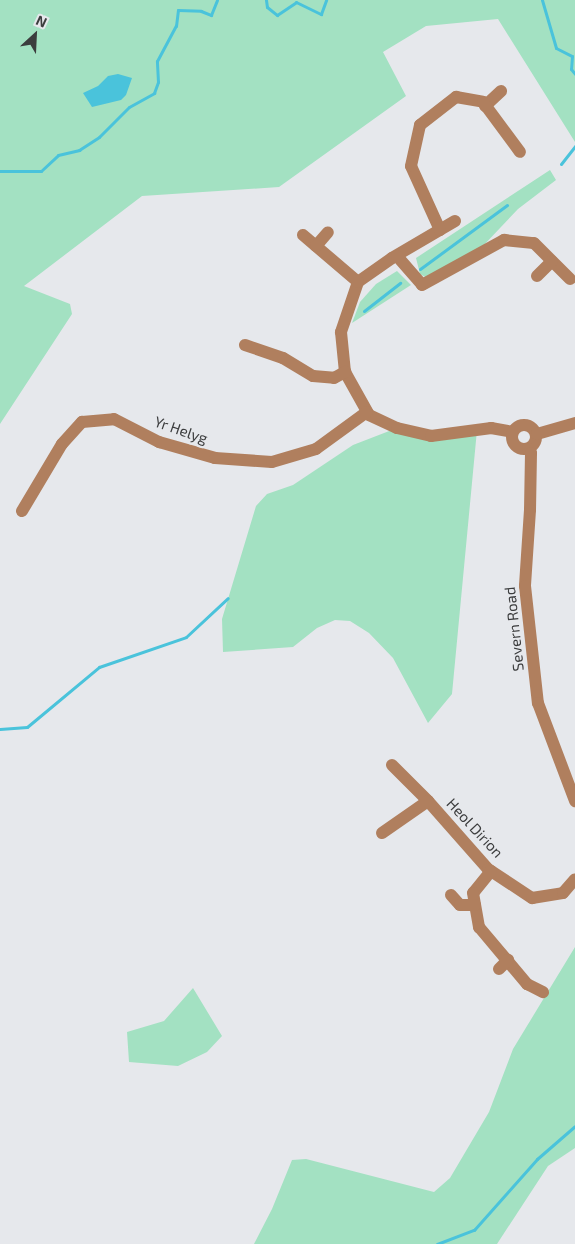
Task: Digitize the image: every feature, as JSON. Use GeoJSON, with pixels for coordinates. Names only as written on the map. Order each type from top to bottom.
{"type":"FeatureCollection","features":[{"type":"Feature","properties":{"kind":"street"},"geometry":{"type":"LineString","coordinates":[[485,106],[501,91]]}},
{"type":"Feature","properties":{"kind":"street"},"geometry":{"type":"LineString","coordinates":[[440,230],[411,166],[420,125],[456,97],[483,102],[520,152]]}},
{"type":"Feature","properties":{"kind":"street"},"geometry":{"type":"LineString","coordinates":[[455,221],[358,282],[341,332],[345,372],[367,412],[378,421],[397,428],[431,436],[491,428],[513,432]]}},
{"type":"Feature","properties":{"kind":"street"},"geometry":{"type":"LineString","coordinates":[[316,246],[328,232]]}},
{"type":"Feature","properties":{"kind":"street"},"geometry":{"type":"LineString","coordinates":[[303,235],[358,282]]}},
{"type":"Feature","properties":{"kind":"street"},"geometry":{"type":"LineString","coordinates":[[397,256],[422,285],[504,240],[534,243],[570,279]]}},
{"type":"Feature","properties":{"kind":"street"},"geometry":{"type":"LineString","coordinates":[[537,276],[552,261]]}},
{"type":"Feature","properties":{"kind":"street"},"geometry":{"type":"LineString","coordinates":[[245,345],[282,358],[313,376],[334,378],[345,372]]}},
{"type":"Feature","properties":{"kind":"street","name":"Yr Helyg"},"geometry":{"type":"LineString","coordinates":[[22,511],[62,444],[82,422],[114,419],[159,442],[215,458],[272,462],[316,449],[367,412]]}},
{"type":"Feature","properties":{"kind":"street"},"geometry":{"type":"LineString","coordinates":[[537,434],[575,423]]}},
{"type":"Feature","properties":{"kind":"street"},"geometry":{"type":"LineString","coordinates":[[526,424],[533,428],[537,434],[536,442],[528,449],[520,449],[514,444],[513,432],[518,426],[526,424]]}},
{"type":"Feature","properties":{"kind":"street","name":"Severn Road"},"geometry":{"type":"LineString","coordinates":[[528,449],[531,453],[530,500],[525,586],[538,703],[575,801]]}},
{"type":"Feature","properties":{"kind":"street","name":"Heol Dirion"},"geometry":{"type":"LineString","coordinates":[[392,765],[428,801],[491,871],[532,898],[563,893],[575,879]]}},
{"type":"Feature","properties":{"kind":"street","name":"Heol Dirion"},"geometry":{"type":"LineString","coordinates":[[382,833],[428,801]]}},
{"type":"Feature","properties":{"kind":"street"},"geometry":{"type":"LineString","coordinates":[[491,871],[473,893],[479,927],[503,965],[527,984],[543,992]]}},
{"type":"Feature","properties":{"kind":"street"},"geometry":{"type":"LineString","coordinates":[[451,895],[460,905],[475,905]]}},
{"type":"Feature","properties":{"kind":"green space"},"geometry":{"type":"Polygon","coordinates":[[[0,0],[575,0],[575,142],[498,19],[426,26],[383,52],[406,96],[279,187],[142,196],[24,286],[70,304],[72,314],[0,424],[0,172],[11,171],[0,171],[0,0]]]}},
{"type":"Feature","properties":{"kind":"green space"},"geometry":{"type":"Polygon","coordinates":[[[550,170],[556,180],[518,209],[482,247],[427,278],[420,274],[416,258],[550,170]]]}},
{"type":"Feature","properties":{"kind":"green space"},"geometry":{"type":"Polygon","coordinates":[[[397,271],[411,285],[352,323],[360,302],[376,284],[397,271]]]}},
{"type":"Feature","properties":{"kind":"green space"},"geometry":{"type":"Polygon","coordinates":[[[397,428],[431,436],[477,430],[452,694],[428,723],[393,658],[369,633],[350,621],[335,620],[317,628],[293,647],[223,652],[222,619],[256,506],[267,494],[293,485],[353,445],[397,428]]]}},
{"type":"Feature","properties":{"kind":"green space"},"geometry":{"type":"Polygon","coordinates":[[[575,947],[575,1148],[548,1166],[497,1244],[254,1244],[272,1209],[292,1160],[306,1159],[434,1192],[450,1178],[489,1112],[513,1049],[575,947]]]}},
{"type":"Feature","properties":{"kind":"green space"},"geometry":{"type":"Polygon","coordinates":[[[193,988],[222,1036],[207,1052],[178,1066],[129,1062],[127,1032],[164,1021],[193,988]]]}},
{"type":"Feature","properties":{"kind":"water"},"geometry":{"type":"Polygon","coordinates":[[[118,74],[132,78],[126,95],[121,100],[92,107],[83,93],[98,86],[108,76],[118,74]]]}},
{"type":"Feature","properties":{"kind":"waterway"},"geometry":{"type":"LineString","coordinates":[[0,171],[41,171],[58,155],[79,150],[99,137],[129,107],[154,93],[158,82],[157,61],[176,26],[178,10],[201,11],[211,15],[217,0]]}},
{"type":"Feature","properties":{"kind":"waterway"},"geometry":{"type":"LineString","coordinates":[[266,0],[267,7],[277,15],[296,2],[321,14],[326,0]]}},
{"type":"Feature","properties":{"kind":"waterway"},"geometry":{"type":"LineString","coordinates":[[542,0],[556,48],[572,56],[571,69],[575,74]]}},
{"type":"Feature","properties":{"kind":"waterway"},"geometry":{"type":"LineString","coordinates":[[561,164],[575,146]]}},
{"type":"Feature","properties":{"kind":"waterway"},"geometry":{"type":"LineString","coordinates":[[420,269],[507,205]]}},
{"type":"Feature","properties":{"kind":"waterway"},"geometry":{"type":"LineString","coordinates":[[364,311],[400,283]]}},
{"type":"Feature","properties":{"kind":"waterway"},"geometry":{"type":"LineString","coordinates":[[0,729],[27,727],[99,667],[186,637],[228,598]]}},
{"type":"Feature","properties":{"kind":"waterway"},"geometry":{"type":"LineString","coordinates":[[437,1244],[474,1230],[537,1159],[575,1126]]}}]}
